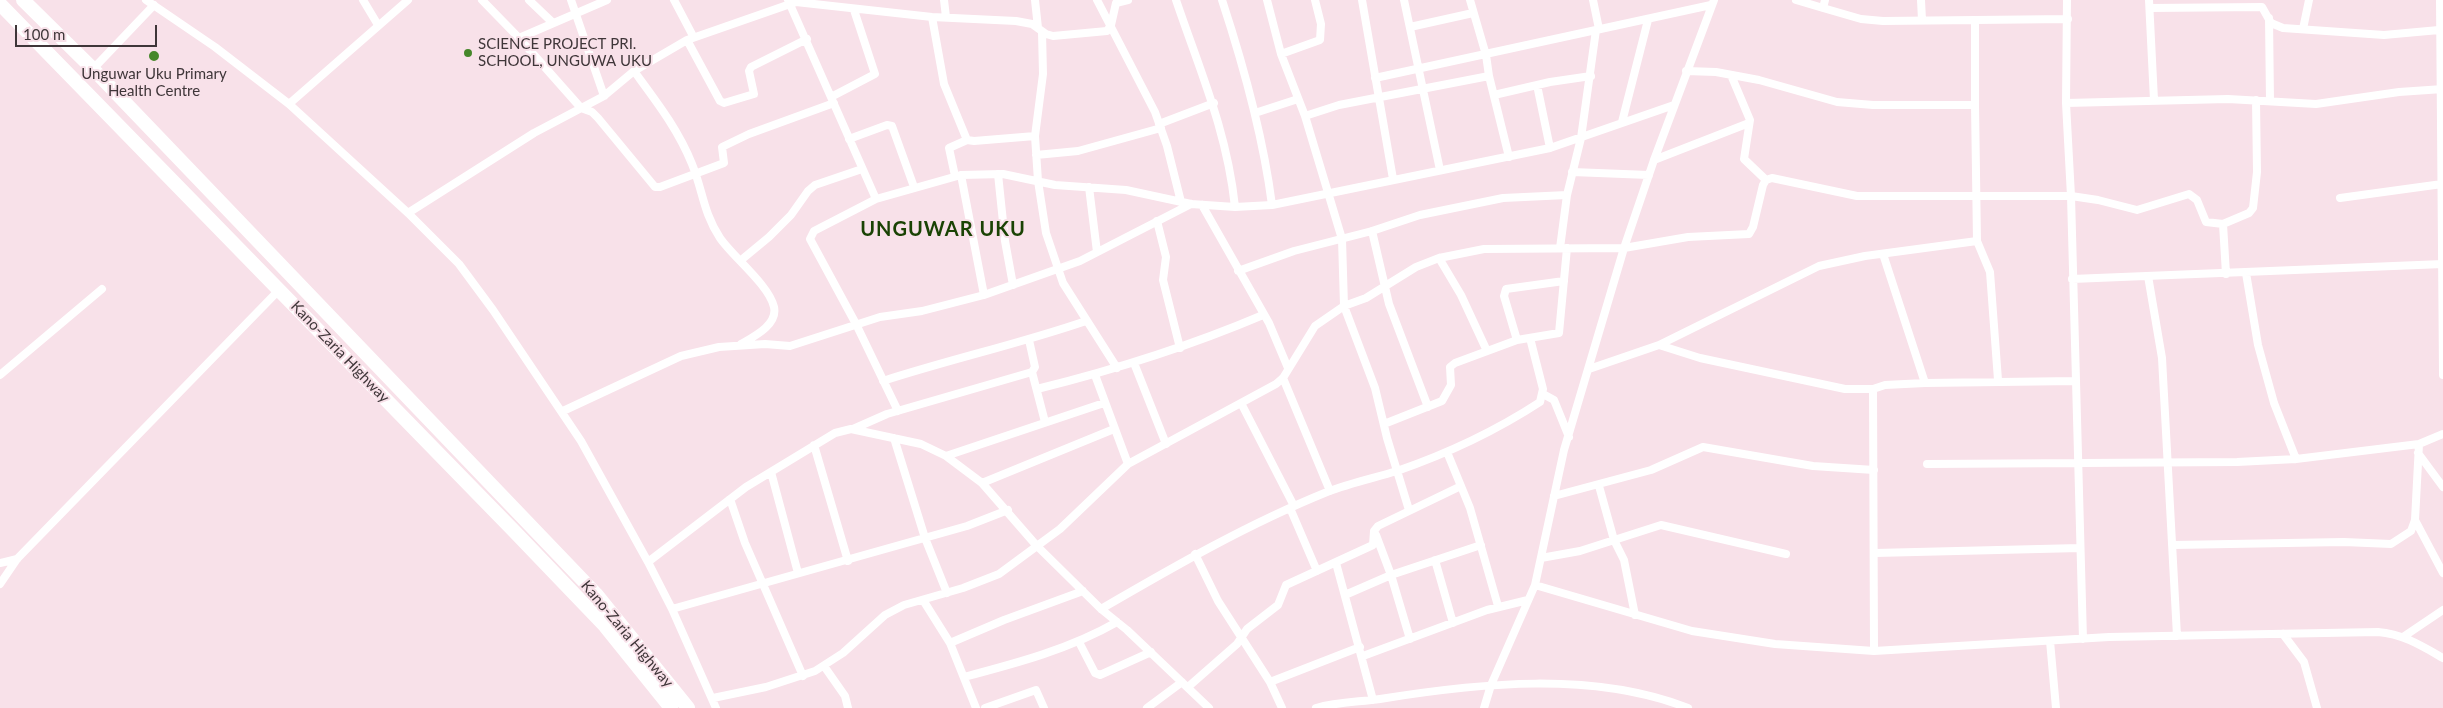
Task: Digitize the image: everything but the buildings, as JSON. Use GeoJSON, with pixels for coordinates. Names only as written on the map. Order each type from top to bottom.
{"type":"FeatureCollection","features":[{"type":"Feature","properties":{"kind":"highway","name":"Kano-Zaria Highway"},"geometry":{"type":"LineString","coordinates":[[23,0],[93,69],[596,594],[688,708]]}},
{"type":"Feature","properties":{"kind":"highway","name":"Kano-Zaria Highway"},"geometry":{"type":"LineString","coordinates":[[0,4],[604,626],[671,708]]}},
{"type":"Feature","properties":{"kind":"street"},"geometry":{"type":"LineString","coordinates":[[146,0],[215,46],[289,104],[408,213],[468,276],[563,411],[648,562],[713,698],[716,708]]}},
{"type":"Feature","properties":{"kind":"street"},"geometry":{"type":"LineString","coordinates":[[363,0],[378,25]]}},
{"type":"Feature","properties":{"kind":"street"},"geometry":{"type":"LineString","coordinates":[[289,104],[408,0]]}},
{"type":"Feature","properties":{"kind":"street"},"geometry":{"type":"LineString","coordinates":[[482,0],[519,38],[581,108],[592,112],[598,118],[654,187],[660,187],[695,175],[725,162],[721,150],[722,147],[833,100],[875,74],[854,10]]}},
{"type":"Feature","properties":{"kind":"street"},"geometry":{"type":"LineString","coordinates":[[529,0],[552,22]]}},
{"type":"Feature","properties":{"kind":"street"},"geometry":{"type":"LineString","coordinates":[[571,0],[604,96]]}},
{"type":"Feature","properties":{"kind":"street"},"geometry":{"type":"LineString","coordinates":[[519,38],[552,22],[607,0]]}},
{"type":"Feature","properties":{"kind":"street"},"geometry":{"type":"LineString","coordinates":[[674,0],[720,101],[724,103],[754,94],[749,71],[751,67],[806,39]]}},
{"type":"Feature","properties":{"kind":"street"},"geometry":{"type":"LineString","coordinates":[[944,0],[946,18]]}},
{"type":"Feature","properties":{"kind":"street"},"geometry":{"type":"LineString","coordinates":[[1035,0],[1040,30],[1043,74],[1036,136],[1036,155],[1046,233],[1056,268],[1086,321],[1117,368]]}},
{"type":"Feature","properties":{"kind":"street"},"geometry":{"type":"LineString","coordinates":[[1098,0],[1160,126],[1181,202]]}},
{"type":"Feature","properties":{"kind":"street"},"geometry":{"type":"LineString","coordinates":[[408,213],[534,133],[604,96],[634,71],[690,38],[793,1],[854,10],[932,17],[1016,21],[1053,36],[1103,32],[1111,26],[1115,2],[1128,0]]}},
{"type":"Feature","properties":{"kind":"street"},"geometry":{"type":"LineString","coordinates":[[1176,0],[1214,103],[1231,171],[1236,207]]}},
{"type":"Feature","properties":{"kind":"street"},"geometry":{"type":"LineString","coordinates":[[1222,0],[1255,113],[1272,204]]}},
{"type":"Feature","properties":{"kind":"street"},"geometry":{"type":"LineString","coordinates":[[1267,0],[1281,54],[1305,116],[1330,194],[1342,239],[1344,306],[1375,388],[1396,471],[1409,510]]}},
{"type":"Feature","properties":{"kind":"street"},"geometry":{"type":"LineString","coordinates":[[1281,54],[1320,40],[1321,24],[1315,0]]}},
{"type":"Feature","properties":{"kind":"street"},"geometry":{"type":"LineString","coordinates":[[1362,0],[1393,179]]}},
{"type":"Feature","properties":{"kind":"street"},"geometry":{"type":"LineString","coordinates":[[1404,0],[1440,170]]}},
{"type":"Feature","properties":{"kind":"street"},"geometry":{"type":"LineString","coordinates":[[1470,0],[1486,55],[1489,76],[1510,156]]}},
{"type":"Feature","properties":{"kind":"street"},"geometry":{"type":"LineString","coordinates":[[1384,424],[1442,401],[1451,385],[1450,366],[1517,340],[1559,333],[1564,281],[1563,248],[1567,195],[1581,138],[1598,30],[1593,0]]}},
{"type":"Feature","properties":{"kind":"street"},"geometry":{"type":"LineString","coordinates":[[1796,0],[1861,19],[1975,21],[2068,18]]}},
{"type":"Feature","properties":{"kind":"street"},"geometry":{"type":"LineString","coordinates":[[1823,8],[1825,0]]}},
{"type":"Feature","properties":{"kind":"street"},"geometry":{"type":"LineString","coordinates":[[1920,0],[1922,20]]}},
{"type":"Feature","properties":{"kind":"street"},"geometry":{"type":"LineString","coordinates":[[2067,0],[2066,103],[2071,196],[2083,639]]}},
{"type":"Feature","properties":{"kind":"street"},"geometry":{"type":"LineString","coordinates":[[2303,29],[2309,0]]}},
{"type":"Feature","properties":{"kind":"street"},"geometry":{"type":"LineString","coordinates":[[2440,0],[2443,375]]}},
{"type":"Feature","properties":{"kind":"street"},"geometry":{"type":"LineString","coordinates":[[793,1],[806,39],[876,199]]}},
{"type":"Feature","properties":{"kind":"street"},"geometry":{"type":"LineString","coordinates":[[1375,78],[1648,20],[1712,3]]}},
{"type":"Feature","properties":{"kind":"street"},"geometry":{"type":"LineString","coordinates":[[1484,708],[1491,684],[1535,585],[1568,437],[1624,248],[1654,160],[1712,3]]}},
{"type":"Feature","properties":{"kind":"street"},"geometry":{"type":"LineString","coordinates":[[2154,100],[2150,4],[2259,7],[2265,9],[2275,26],[2303,29],[2384,35],[2439,30]]}},
{"type":"Feature","properties":{"kind":"street"},"geometry":{"type":"LineString","coordinates":[[93,69],[154,5]]}},
{"type":"Feature","properties":{"kind":"street"},"geometry":{"type":"LineString","coordinates":[[1410,27],[1473,13]]}},
{"type":"Feature","properties":{"kind":"street"},"geometry":{"type":"LineString","coordinates":[[932,17],[939,65],[944,84],[967,140]]}},
{"type":"Feature","properties":{"kind":"street"},"geometry":{"type":"LineString","coordinates":[[2269,17],[2270,101]]}},
{"type":"Feature","properties":{"kind":"street"},"geometry":{"type":"LineString","coordinates":[[1622,122],[1648,20]]}},
{"type":"Feature","properties":{"kind":"street"},"geometry":{"type":"LineString","coordinates":[[1975,21],[1978,241],[1990,272],[1998,380]]}},
{"type":"Feature","properties":{"kind":"street"},"geometry":{"type":"LineString","coordinates":[[634,71],[670,119],[695,175],[707,215],[721,239],[762,286],[774,307],[773,316],[768,325],[738,346]]}},
{"type":"Feature","properties":{"kind":"street"},"geometry":{"type":"LineString","coordinates":[[1686,71],[1759,80],[1837,102],[1873,105],[1975,105]]}},
{"type":"Feature","properties":{"kind":"street"},"geometry":{"type":"LineString","coordinates":[[1730,75],[1750,124],[1744,159],[1766,180]]}},
{"type":"Feature","properties":{"kind":"street"},"geometry":{"type":"LineString","coordinates":[[1305,116],[1378,97],[1489,76]]}},
{"type":"Feature","properties":{"kind":"street"},"geometry":{"type":"LineString","coordinates":[[1494,95],[1537,85],[1591,76]]}},
{"type":"Feature","properties":{"kind":"street"},"geometry":{"type":"LineString","coordinates":[[1537,85],[1550,148]]}},
{"type":"Feature","properties":{"kind":"street"},"geometry":{"type":"LineString","coordinates":[[2066,103],[2154,100],[2256,100],[2316,104],[2398,92],[2441,89]]}},
{"type":"Feature","properties":{"kind":"street"},"geometry":{"type":"LineString","coordinates":[[1255,113],[1298,99]]}},
{"type":"Feature","properties":{"kind":"street"},"geometry":{"type":"LineString","coordinates":[[713,698],[766,687],[803,676],[824,666],[843,653],[885,615],[904,605],[947,593],[999,574],[1060,529],[1128,464],[1276,384],[1283,378],[1315,326],[1344,306],[1385,288],[1416,267],[1439,258],[1484,249],[1624,248],[1688,237],[1749,234],[1754,227],[1763,185],[1766,180],[1772,178],[1857,196],[2071,196],[2098,200],[2137,210],[2189,194],[2197,200],[2206,222],[2223,224],[2249,213],[2253,208],[2257,172],[2256,100]]}},
{"type":"Feature","properties":{"kind":"street"},"geometry":{"type":"LineString","coordinates":[[1036,155],[1078,151],[1160,126],[1214,103]]}},
{"type":"Feature","properties":{"kind":"street"},"geometry":{"type":"LineString","coordinates":[[898,411],[810,235],[814,231],[876,199],[958,175],[998,174],[1065,186],[1126,190],[1191,204],[1236,207],[1272,204],[1330,194],[1393,179],[1550,148],[1674,105]]}},
{"type":"Feature","properties":{"kind":"street"},"geometry":{"type":"LineString","coordinates":[[1654,160],[1750,124]]}},
{"type":"Feature","properties":{"kind":"street"},"geometry":{"type":"LineString","coordinates":[[849,139],[887,125],[892,126],[914,187]]}},
{"type":"Feature","properties":{"kind":"street"},"geometry":{"type":"LineString","coordinates":[[984,296],[958,175],[949,148],[967,140],[1036,136]]}},
{"type":"Feature","properties":{"kind":"street"},"geometry":{"type":"LineString","coordinates":[[740,260],[769,237],[790,215],[808,190],[815,185],[862,169]]}},
{"type":"Feature","properties":{"kind":"street"},"geometry":{"type":"LineString","coordinates":[[1572,172],[1649,175]]}},
{"type":"Feature","properties":{"kind":"street"},"geometry":{"type":"LineString","coordinates":[[998,174],[1005,241],[1013,285]]}},
{"type":"Feature","properties":{"kind":"street"},"geometry":{"type":"LineString","coordinates":[[2340,198],[2442,184]]}},
{"type":"Feature","properties":{"kind":"street"},"geometry":{"type":"LineString","coordinates":[[1089,187],[1097,252]]}},
{"type":"Feature","properties":{"kind":"street"},"geometry":{"type":"LineString","coordinates":[[1238,271],[1294,251],[1372,231],[1420,215],[1503,198],[1567,195]]}},
{"type":"Feature","properties":{"kind":"street"},"geometry":{"type":"LineString","coordinates":[[563,411],[681,356],[718,347],[790,346],[880,317],[953,305],[984,296],[1097,252],[1191,204]]}},
{"type":"Feature","properties":{"kind":"street"},"geometry":{"type":"LineString","coordinates":[[1202,205],[1264,315],[1288,368]]}},
{"type":"Feature","properties":{"kind":"street"},"geometry":{"type":"LineString","coordinates":[[1157,221],[1166,257],[1163,280],[1180,348]]}},
{"type":"Feature","properties":{"kind":"street"},"geometry":{"type":"LineString","coordinates":[[2223,224],[2226,274]]}},
{"type":"Feature","properties":{"kind":"street"},"geometry":{"type":"LineString","coordinates":[[1372,231],[1385,288],[1428,407]]}},
{"type":"Feature","properties":{"kind":"street"},"geometry":{"type":"LineString","coordinates":[[1589,369],[1659,345],[1819,266],[1842,260],[1978,241]]}},
{"type":"Feature","properties":{"kind":"street"},"geometry":{"type":"LineString","coordinates":[[1884,254],[1925,383]]}},
{"type":"Feature","properties":{"kind":"street"},"geometry":{"type":"LineString","coordinates":[[1439,258],[1461,294],[1487,352]]}},
{"type":"Feature","properties":{"kind":"street"},"geometry":{"type":"LineString","coordinates":[[2072,279],[2442,264]]}},
{"type":"Feature","properties":{"kind":"street"},"geometry":{"type":"LineString","coordinates":[[2246,273],[2258,345],[2274,403],[2296,459]]}},
{"type":"Feature","properties":{"kind":"street"},"geometry":{"type":"LineString","coordinates":[[2148,276],[2162,358],[2176,636]]}},
{"type":"Feature","properties":{"kind":"street"},"geometry":{"type":"LineString","coordinates":[[1517,340],[1504,296],[1506,289],[1564,281]]}},
{"type":"Feature","properties":{"kind":"street"},"geometry":{"type":"LineString","coordinates":[[0,375],[102,289]]}},
{"type":"Feature","properties":{"kind":"street"},"geometry":{"type":"LineString","coordinates":[[0,584],[17,559],[279,290]]}},
{"type":"Feature","properties":{"kind":"street"},"geometry":{"type":"LineString","coordinates":[[1036,389],[1095,375],[1134,363],[1180,348],[1264,315]]}},
{"type":"Feature","properties":{"kind":"street"},"geometry":{"type":"LineString","coordinates":[[883,381],[946,360],[1029,340],[1086,321]]}},
{"type":"Feature","properties":{"kind":"street"},"geometry":{"type":"LineString","coordinates":[[1102,610],[1194,554],[1292,507],[1330,491],[1396,471],[1447,452],[1485,436],[1511,422],[1540,402],[1543,394],[1530,338]]}},
{"type":"Feature","properties":{"kind":"street"},"geometry":{"type":"LineString","coordinates":[[1029,340],[1035,367],[1032,372],[1045,422]]}},
{"type":"Feature","properties":{"kind":"street"},"geometry":{"type":"LineString","coordinates":[[1659,345],[1700,358],[1836,387],[1873,389],[1885,386],[1925,383],[1998,380],[2075,381]]}},
{"type":"Feature","properties":{"kind":"street"},"geometry":{"type":"LineString","coordinates":[[1134,363],[1166,444]]}},
{"type":"Feature","properties":{"kind":"street"},"geometry":{"type":"LineString","coordinates":[[648,562],[730,499],[835,433],[898,411],[1032,372]]}},
{"type":"Feature","properties":{"kind":"street"},"geometry":{"type":"LineString","coordinates":[[1095,375],[1128,464]]}},
{"type":"Feature","properties":{"kind":"street"},"geometry":{"type":"LineString","coordinates":[[1283,378],[1330,491]]}},
{"type":"Feature","properties":{"kind":"street"},"geometry":{"type":"LineString","coordinates":[[1873,389],[1874,651]]}},
{"type":"Feature","properties":{"kind":"street"},"geometry":{"type":"LineString","coordinates":[[1543,394],[1554,400],[1568,437]]}},
{"type":"Feature","properties":{"kind":"street"},"geometry":{"type":"LineString","coordinates":[[946,456],[1104,403]]}},
{"type":"Feature","properties":{"kind":"street"},"geometry":{"type":"LineString","coordinates":[[1241,403],[1292,507],[1317,571]]}},
{"type":"Feature","properties":{"kind":"street"},"geometry":{"type":"LineString","coordinates":[[982,483],[1114,428]]}},
{"type":"Feature","properties":{"kind":"street"},"geometry":{"type":"LineString","coordinates":[[851,429],[921,444],[946,456],[982,483],[1008,510],[1036,545],[1102,610],[1151,652],[1209,708]]}},
{"type":"Feature","properties":{"kind":"street"},"geometry":{"type":"LineString","coordinates":[[1927,464],[2237,462],[2296,459],[2419,444],[2443,434]]}},
{"type":"Feature","properties":{"kind":"street"},"geometry":{"type":"LineString","coordinates":[[894,438],[926,538],[947,593]]}},
{"type":"Feature","properties":{"kind":"street"},"geometry":{"type":"LineString","coordinates":[[2172,544],[2344,542],[2391,544],[2411,531],[2415,520],[2419,444]]}},
{"type":"Feature","properties":{"kind":"street"},"geometry":{"type":"LineString","coordinates":[[814,445],[848,561]]}},
{"type":"Feature","properties":{"kind":"street"},"geometry":{"type":"LineString","coordinates":[[1554,496],[1599,486],[1651,470],[1703,447],[1813,466],[1874,470]]}},
{"type":"Feature","properties":{"kind":"street"},"geometry":{"type":"LineString","coordinates":[[1447,452],[1470,508],[1498,606]]}},
{"type":"Feature","properties":{"kind":"street"},"geometry":{"type":"LineString","coordinates":[[2418,453],[2443,487]]}},
{"type":"Feature","properties":{"kind":"street"},"geometry":{"type":"LineString","coordinates":[[771,472],[798,573]]}},
{"type":"Feature","properties":{"kind":"street"},"geometry":{"type":"LineString","coordinates":[[1147,708],[1185,685],[1237,644],[1247,628],[1280,603],[1286,585],[1372,545],[1374,531],[1378,526],[1461,486]]}},
{"type":"Feature","properties":{"kind":"street"},"geometry":{"type":"LineString","coordinates":[[1599,486],[1614,540],[1624,560],[1635,615]]}},
{"type":"Feature","properties":{"kind":"street"},"geometry":{"type":"LineString","coordinates":[[730,499],[745,543],[764,582],[803,676]]}},
{"type":"Feature","properties":{"kind":"street"},"geometry":{"type":"LineString","coordinates":[[672,610],[764,582],[848,561],[967,526],[1008,510]]}},
{"type":"Feature","properties":{"kind":"street"},"geometry":{"type":"LineString","coordinates":[[2415,520],[2443,573]]}},
{"type":"Feature","properties":{"kind":"street"},"geometry":{"type":"LineString","coordinates":[[1541,558],[1580,551],[1662,526],[1786,554]]}},
{"type":"Feature","properties":{"kind":"street"},"geometry":{"type":"LineString","coordinates":[[1374,531],[1391,575],[1410,639]]}},
{"type":"Feature","properties":{"kind":"street"},"geometry":{"type":"LineString","coordinates":[[1345,596],[1391,575],[1481,546]]}},
{"type":"Feature","properties":{"kind":"street"},"geometry":{"type":"LineString","coordinates":[[1875,553],[2080,548]]}},
{"type":"Feature","properties":{"kind":"street"},"geometry":{"type":"LineString","coordinates":[[1194,554],[1218,600],[1270,682],[1282,708]]}},
{"type":"Feature","properties":{"kind":"street"},"geometry":{"type":"LineString","coordinates":[[0,563],[17,559]]}},
{"type":"Feature","properties":{"kind":"street"},"geometry":{"type":"LineString","coordinates":[[1435,560],[1453,623]]}},
{"type":"Feature","properties":{"kind":"street"},"geometry":{"type":"LineString","coordinates":[[1336,563],[1363,656],[1373,700]]}},
{"type":"Feature","properties":{"kind":"street"},"geometry":{"type":"LineString","coordinates":[[1535,585],[1692,631],[1774,644],[1874,651],[2083,639],[2378,632],[2403,637],[2443,658]]}},
{"type":"Feature","properties":{"kind":"street"},"geometry":{"type":"LineString","coordinates":[[950,643],[1004,620],[1083,591]]}},
{"type":"Feature","properties":{"kind":"street"},"geometry":{"type":"LineString","coordinates":[[922,600],[950,643],[976,708]]}},
{"type":"Feature","properties":{"kind":"street"},"geometry":{"type":"LineString","coordinates":[[1363,656],[1498,606],[1528,600]]}},
{"type":"Feature","properties":{"kind":"street"},"geometry":{"type":"LineString","coordinates":[[2403,637],[2443,610]]}},
{"type":"Feature","properties":{"kind":"street"},"geometry":{"type":"LineString","coordinates":[[964,676],[1014,664],[1079,642],[1117,622]]}},
{"type":"Feature","properties":{"kind":"street"},"geometry":{"type":"LineString","coordinates":[[2283,634],[2304,662],[2317,708]]}},
{"type":"Feature","properties":{"kind":"street"},"geometry":{"type":"LineString","coordinates":[[2050,641],[2056,708]]}},
{"type":"Feature","properties":{"kind":"street"},"geometry":{"type":"LineString","coordinates":[[1079,642],[1095,673],[1100,675],[1151,652]]}},
{"type":"Feature","properties":{"kind":"street"},"geometry":{"type":"LineString","coordinates":[[1270,682],[1360,647]]}},
{"type":"Feature","properties":{"kind":"street"},"geometry":{"type":"LineString","coordinates":[[824,666],[845,696],[848,708]]}},
{"type":"Feature","properties":{"kind":"street"},"geometry":{"type":"LineString","coordinates":[[1319,708],[1437,690],[1491,684],[1601,687],[1664,698],[1688,708]]}},
{"type":"Feature","properties":{"kind":"street"},"geometry":{"type":"LineString","coordinates":[[985,708],[1036,690],[1044,708]]}},
{"type":"Feature","properties":{"kind":"street"},"geometry":{"type":"LineString","coordinates":[[1664,698],[1664,708]]}},
{"type":"Feature","properties":{"kind":"place","name":"SCIENCE PROJECT PRI. SCHOOL, UNGUWA UKU"},"geometry":{"type":"Point","coordinates":[468,53]}},
{"type":"Feature","properties":{"kind":"place","name":"Unguwar Uku Primary Health Centre"},"geometry":{"type":"Point","coordinates":[154,56]}},
{"type":"Feature","properties":{"kind":"district","name":"UNGUWAR UKU"},"geometry":{"type":"Point","coordinates":[943,230]}}]}
